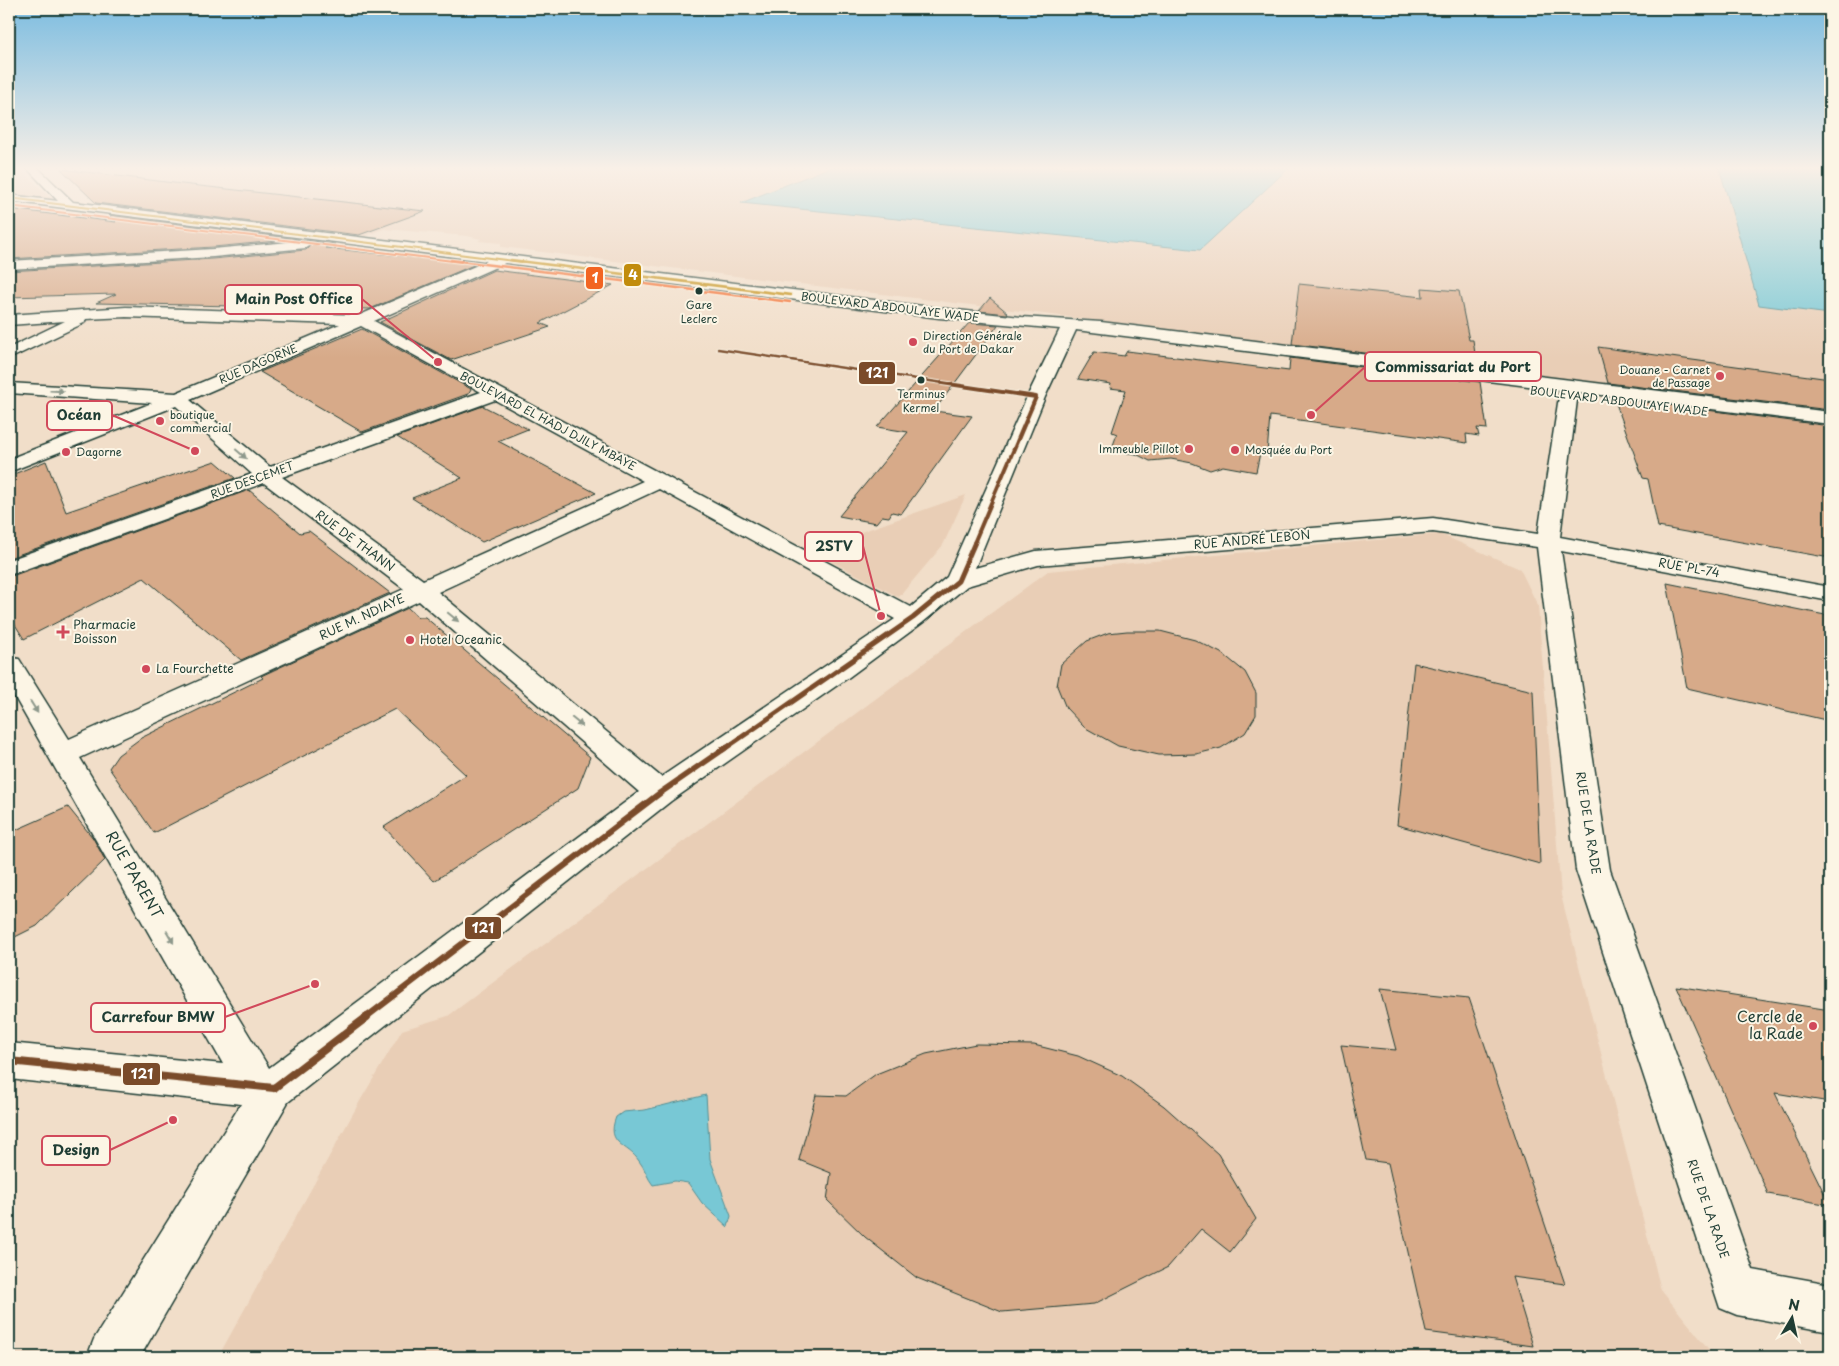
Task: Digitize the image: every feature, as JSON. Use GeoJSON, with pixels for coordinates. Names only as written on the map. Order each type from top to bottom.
{"type":"FeatureCollection","features":[{"type":"Feature","properties":{"kind":"street","name":"BOULEVARD ABDOULAYE WADE"},"geometry":{"type":"LineString","coordinates":[[284,231],[1570,390],[1830,418]]}},
{"type":"Feature","properties":{"kind":"street"},"geometry":{"type":"LineString","coordinates":[[9,265],[213,253],[355,239]]}},
{"type":"Feature","properties":{"kind":"street","name":"RUE DAGORNE"},"geometry":{"type":"LineString","coordinates":[[9,466],[178,399],[505,259]]}},
{"type":"Feature","properties":{"kind":"street","name":"BOULEVARD EL HADJ DJILY MBAYE"},"geometry":{"type":"LineString","coordinates":[[9,320],[126,312],[361,320],[913,618]]}},
{"type":"Feature","properties":{"kind":"street"},"geometry":{"type":"LineString","coordinates":[[9,354],[91,314]]}},
{"type":"Feature","properties":{"kind":"street"},"geometry":{"type":"LineString","coordinates":[[112,1357],[266,1088],[660,793],[913,618],[958,581],[1068,328]]}},
{"type":"Feature","properties":{"kind":"street"},"geometry":{"type":"LineString","coordinates":[[9,388],[178,399]]}},
{"type":"Feature","properties":{"kind":"street","name":"BOULEVARD ABDOULAYE WADE"},"geometry":{"type":"LineString","coordinates":[[1570,390],[1830,428]]}},
{"type":"Feature","properties":{"kind":"street","name":"RUE DE LA RADE"},"geometry":{"type":"LineString","coordinates":[[1570,390],[1548,542],[1593,870],[1737,1291],[1830,1308]]}},
{"type":"Feature","properties":{"kind":"street","name":"RUE DESCEMET"},"geometry":{"type":"LineString","coordinates":[[9,568],[496,393]]}},
{"type":"Feature","properties":{"kind":"street","name":"RUE DE THANN"},"geometry":{"type":"LineString","coordinates":[[178,399],[266,475],[421,590],[660,793]]}},
{"type":"Feature","properties":{"kind":"street","name":"RUE M. NDIAYE"},"geometry":{"type":"LineString","coordinates":[[63,754],[660,481]]}},
{"type":"Feature","properties":{"kind":"street","name":"RUE ANDRÉ LEBON"},"geometry":{"type":"LineString","coordinates":[[958,581],[1036,558],[1433,525],[1548,542]]}},
{"type":"Feature","properties":{"kind":"street","name":"RUE PL-74"},"geometry":{"type":"LineString","coordinates":[[1548,542],[1830,594]]}},
{"type":"Feature","properties":{"kind":"street","name":"RUE PARENT"},"geometry":{"type":"LineString","coordinates":[[9,665],[266,1088]]}},
{"type":"Feature","properties":{"kind":"street"},"geometry":{"type":"LineString","coordinates":[[9,1061],[266,1088]]}},
{"type":"Feature","properties":{"kind":"shaded area"},"geometry":{"type":"Polygon","coordinates":[[[320,231],[379,231],[365,236],[320,231]]]}},
{"type":"Feature","properties":{"kind":"shaded area"},"geometry":{"type":"Polygon","coordinates":[[[405,231],[1830,231],[1830,411],[501,247],[501,243],[478,241],[481,239],[405,231]]]}},
{"type":"Feature","properties":{"kind":"shaded area"},"geometry":{"type":"Polygon","coordinates":[[[966,495],[943,545],[899,597],[810,550],[966,495]]]}},
{"type":"Feature","properties":{"kind":"shaded area"},"geometry":{"type":"Polygon","coordinates":[[[1440,534],[1520,569],[1538,606],[1561,895],[1661,1290],[1715,1357],[218,1357],[360,1101],[402,1030],[448,1016],[1048,571],[1440,534]]]}},
{"type":"Feature","properties":{"kind":"water"},"geometry":{"type":"Polygon","coordinates":[[[1012,231],[1221,231],[1200,250],[1012,231]]]}},
{"type":"Feature","properties":{"kind":"water"},"geometry":{"type":"Polygon","coordinates":[[[1737,231],[1830,231],[1830,314],[1759,305],[1737,231]]]}},
{"type":"Feature","properties":{"kind":"water"},"geometry":{"type":"Polygon","coordinates":[[[706,1095],[710,1159],[731,1216],[728,1227],[702,1203],[688,1183],[675,1181],[653,1185],[639,1161],[619,1143],[613,1133],[616,1117],[623,1112],[645,1110],[706,1095]]]}},
{"type":"Feature","properties":{"kind":"building"},"geometry":{"type":"Polygon","coordinates":[[[9,231],[234,231],[299,239],[213,247],[9,259],[9,231]]]}},
{"type":"Feature","properties":{"kind":"building"},"geometry":{"type":"Polygon","coordinates":[[[324,231],[371,231],[359,235],[324,231]]]}},
{"type":"Feature","properties":{"kind":"building"},"geometry":{"type":"Polygon","coordinates":[[[306,240],[335,244],[325,248],[476,264],[370,309],[96,303],[116,294],[9,297],[9,271],[213,259],[306,250],[310,246],[306,240]]]}},
{"type":"Feature","properties":{"kind":"building"},"geometry":{"type":"Polygon","coordinates":[[[494,270],[613,285],[540,323],[550,327],[451,360],[380,322],[494,270]]]}},
{"type":"Feature","properties":{"kind":"building"},"geometry":{"type":"Polygon","coordinates":[[[1299,284],[1423,297],[1422,288],[1459,291],[1469,340],[1473,340],[1477,367],[1292,344],[1299,284]]]}},
{"type":"Feature","properties":{"kind":"building"},"geometry":{"type":"Polygon","coordinates":[[[990,298],[1008,313],[979,311],[990,298]]]}},
{"type":"Feature","properties":{"kind":"building"},"geometry":{"type":"Polygon","coordinates":[[[969,323],[998,325],[934,411],[972,416],[901,514],[892,512],[889,517],[882,516],[876,523],[839,516],[908,432],[877,427],[969,323]]]}},
{"type":"Feature","properties":{"kind":"building"},"geometry":{"type":"Polygon","coordinates":[[[362,329],[471,389],[468,394],[362,432],[260,372],[362,329]]]}},
{"type":"Feature","properties":{"kind":"building"},"geometry":{"type":"Polygon","coordinates":[[[1598,347],[1830,379],[1830,410],[1608,383],[1598,347]]]}},
{"type":"Feature","properties":{"kind":"building"},"geometry":{"type":"Polygon","coordinates":[[[1127,351],[1289,371],[1290,358],[1480,382],[1487,429],[1477,428],[1479,436],[1466,434],[1467,443],[1270,416],[1267,454],[1260,453],[1256,472],[1223,466],[1210,470],[1192,463],[1171,459],[1150,461],[1136,454],[1111,451],[1117,434],[1112,432],[1126,390],[1110,388],[1111,384],[1078,379],[1094,352],[1124,356],[1127,351]]]}},
{"type":"Feature","properties":{"kind":"building"},"geometry":{"type":"Polygon","coordinates":[[[1614,398],[1830,426],[1830,558],[1658,527],[1648,479],[1643,478],[1614,398]]]}},
{"type":"Feature","properties":{"kind":"building"},"geometry":{"type":"Polygon","coordinates":[[[483,406],[528,429],[498,441],[596,493],[482,542],[412,498],[462,478],[397,437],[483,406]]]}},
{"type":"Feature","properties":{"kind":"building"},"geometry":{"type":"Polygon","coordinates":[[[46,461],[66,512],[215,461],[235,478],[9,558],[9,476],[46,461]]]}},
{"type":"Feature","properties":{"kind":"building"},"geometry":{"type":"Polygon","coordinates":[[[249,490],[300,533],[309,531],[390,593],[241,660],[144,578],[24,639],[9,615],[9,577],[249,490]]]}},
{"type":"Feature","properties":{"kind":"building"},"geometry":{"type":"Polygon","coordinates":[[[1667,583],[1830,616],[1830,721],[1687,688],[1667,583]]]}},
{"type":"Feature","properties":{"kind":"building"},"geometry":{"type":"Polygon","coordinates":[[[408,608],[418,617],[425,617],[590,757],[578,788],[434,881],[384,827],[466,775],[395,709],[154,833],[109,768],[118,755],[141,738],[263,678],[261,676],[408,608]]]}},
{"type":"Feature","properties":{"kind":"building"},"geometry":{"type":"Polygon","coordinates":[[[1160,631],[1195,640],[1223,654],[1245,672],[1256,693],[1256,715],[1245,733],[1221,748],[1196,754],[1159,755],[1118,746],[1084,727],[1066,708],[1057,686],[1061,664],[1087,641],[1108,633],[1160,631]]]}},
{"type":"Feature","properties":{"kind":"building"},"geometry":{"type":"Polygon","coordinates":[[[1414,663],[1533,691],[1540,864],[1397,825],[1414,663]]]}},
{"type":"Feature","properties":{"kind":"building"},"geometry":{"type":"Polygon","coordinates":[[[68,807],[93,838],[105,860],[37,926],[9,940],[9,833],[68,807]]]}},
{"type":"Feature","properties":{"kind":"building"},"geometry":{"type":"Polygon","coordinates":[[[1676,986],[1830,1010],[1830,1102],[1775,1093],[1830,1205],[1768,1194],[1676,986]]]}},
{"type":"Feature","properties":{"kind":"building"},"geometry":{"type":"Polygon","coordinates":[[[1380,989],[1469,998],[1565,1284],[1512,1277],[1533,1346],[1426,1332],[1388,1163],[1366,1160],[1341,1045],[1396,1050],[1380,989]]]}},
{"type":"Feature","properties":{"kind":"building"},"geometry":{"type":"Polygon","coordinates":[[[976,1044],[1034,1045],[1078,1056],[1122,1076],[1164,1106],[1218,1154],[1256,1219],[1230,1252],[1201,1229],[1168,1267],[1094,1304],[1002,1312],[917,1278],[865,1237],[827,1200],[831,1173],[799,1160],[816,1095],[846,1096],[876,1074],[926,1054],[976,1044]]]}},
{"type":"Feature","properties":{"kind":"transit line","name":"1"},"geometry":{"type":"LineString","coordinates":[[210,231],[790,302]]}},
{"type":"Feature","properties":{"kind":"transit line","name":"4"},"geometry":{"type":"LineString","coordinates":[[273,231],[791,295]]}},
{"type":"Feature","properties":{"kind":"transit line","name":"121"},"geometry":{"type":"LineString","coordinates":[[718,349],[1036,397]]}},
{"type":"Feature","properties":{"kind":"transit line","name":"121"},"geometry":{"type":"LineString","coordinates":[[274,1088],[660,793],[839,671],[913,618],[958,581],[1036,397]]}},
{"type":"Feature","properties":{"kind":"transit line","name":"121"},"geometry":{"type":"LineString","coordinates":[[9,1061],[274,1088]]}},
{"type":"Feature","properties":{"kind":"place","name":"Gare Leclerc"},"geometry":{"type":"Point","coordinates":[699,291]}},
{"type":"Feature","properties":{"kind":"place","name":"Direction Générale du Port de Dakar"},"geometry":{"type":"Point","coordinates":[913,342]}},
{"type":"Feature","properties":{"kind":"place","name":"Main Post Office"},"geometry":{"type":"Point","coordinates":[438,362]}},
{"type":"Feature","properties":{"kind":"place","name":"Douane - Carnet de Passage"},"geometry":{"type":"Point","coordinates":[1720,376]}},
{"type":"Feature","properties":{"kind":"place","name":"Terminus Kermel"},"geometry":{"type":"Point","coordinates":[921,380]}},
{"type":"Feature","properties":{"kind":"place","name":"Commissariat du Port"},"geometry":{"type":"Point","coordinates":[1311,415]}},
{"type":"Feature","properties":{"kind":"place","name":"boutique commercial"},"geometry":{"type":"Point","coordinates":[160,421]}},
{"type":"Feature","properties":{"kind":"place","name":"Immeuble Pillot"},"geometry":{"type":"Point","coordinates":[1189,449]}},
{"type":"Feature","properties":{"kind":"place","name":"Mosquée du Port"},"geometry":{"type":"Point","coordinates":[1235,450]}},
{"type":"Feature","properties":{"kind":"place","name":"Océan"},"geometry":{"type":"Point","coordinates":[195,451]}},
{"type":"Feature","properties":{"kind":"place","name":"Dagorne"},"geometry":{"type":"Point","coordinates":[66,452]}},
{"type":"Feature","properties":{"kind":"place","name":"2STV"},"geometry":{"type":"Point","coordinates":[881,616]}},
{"type":"Feature","properties":{"kind":"place","name":"Pharmacie Boisson"},"geometry":{"type":"Point","coordinates":[63,632]}},
{"type":"Feature","properties":{"kind":"place","name":"Hotel Oceanic"},"geometry":{"type":"Point","coordinates":[410,640]}},
{"type":"Feature","properties":{"kind":"place","name":"La Fourchette"},"geometry":{"type":"Point","coordinates":[146,669]}},
{"type":"Feature","properties":{"kind":"place","name":"Carrefour BMW"},"geometry":{"type":"Point","coordinates":[315,984]}},
{"type":"Feature","properties":{"kind":"place","name":"Cercle de la Rade"},"geometry":{"type":"Point","coordinates":[1813,1026]}},
{"type":"Feature","properties":{"kind":"place","name":"Design"},"geometry":{"type":"Point","coordinates":[173,1120]}}]}
